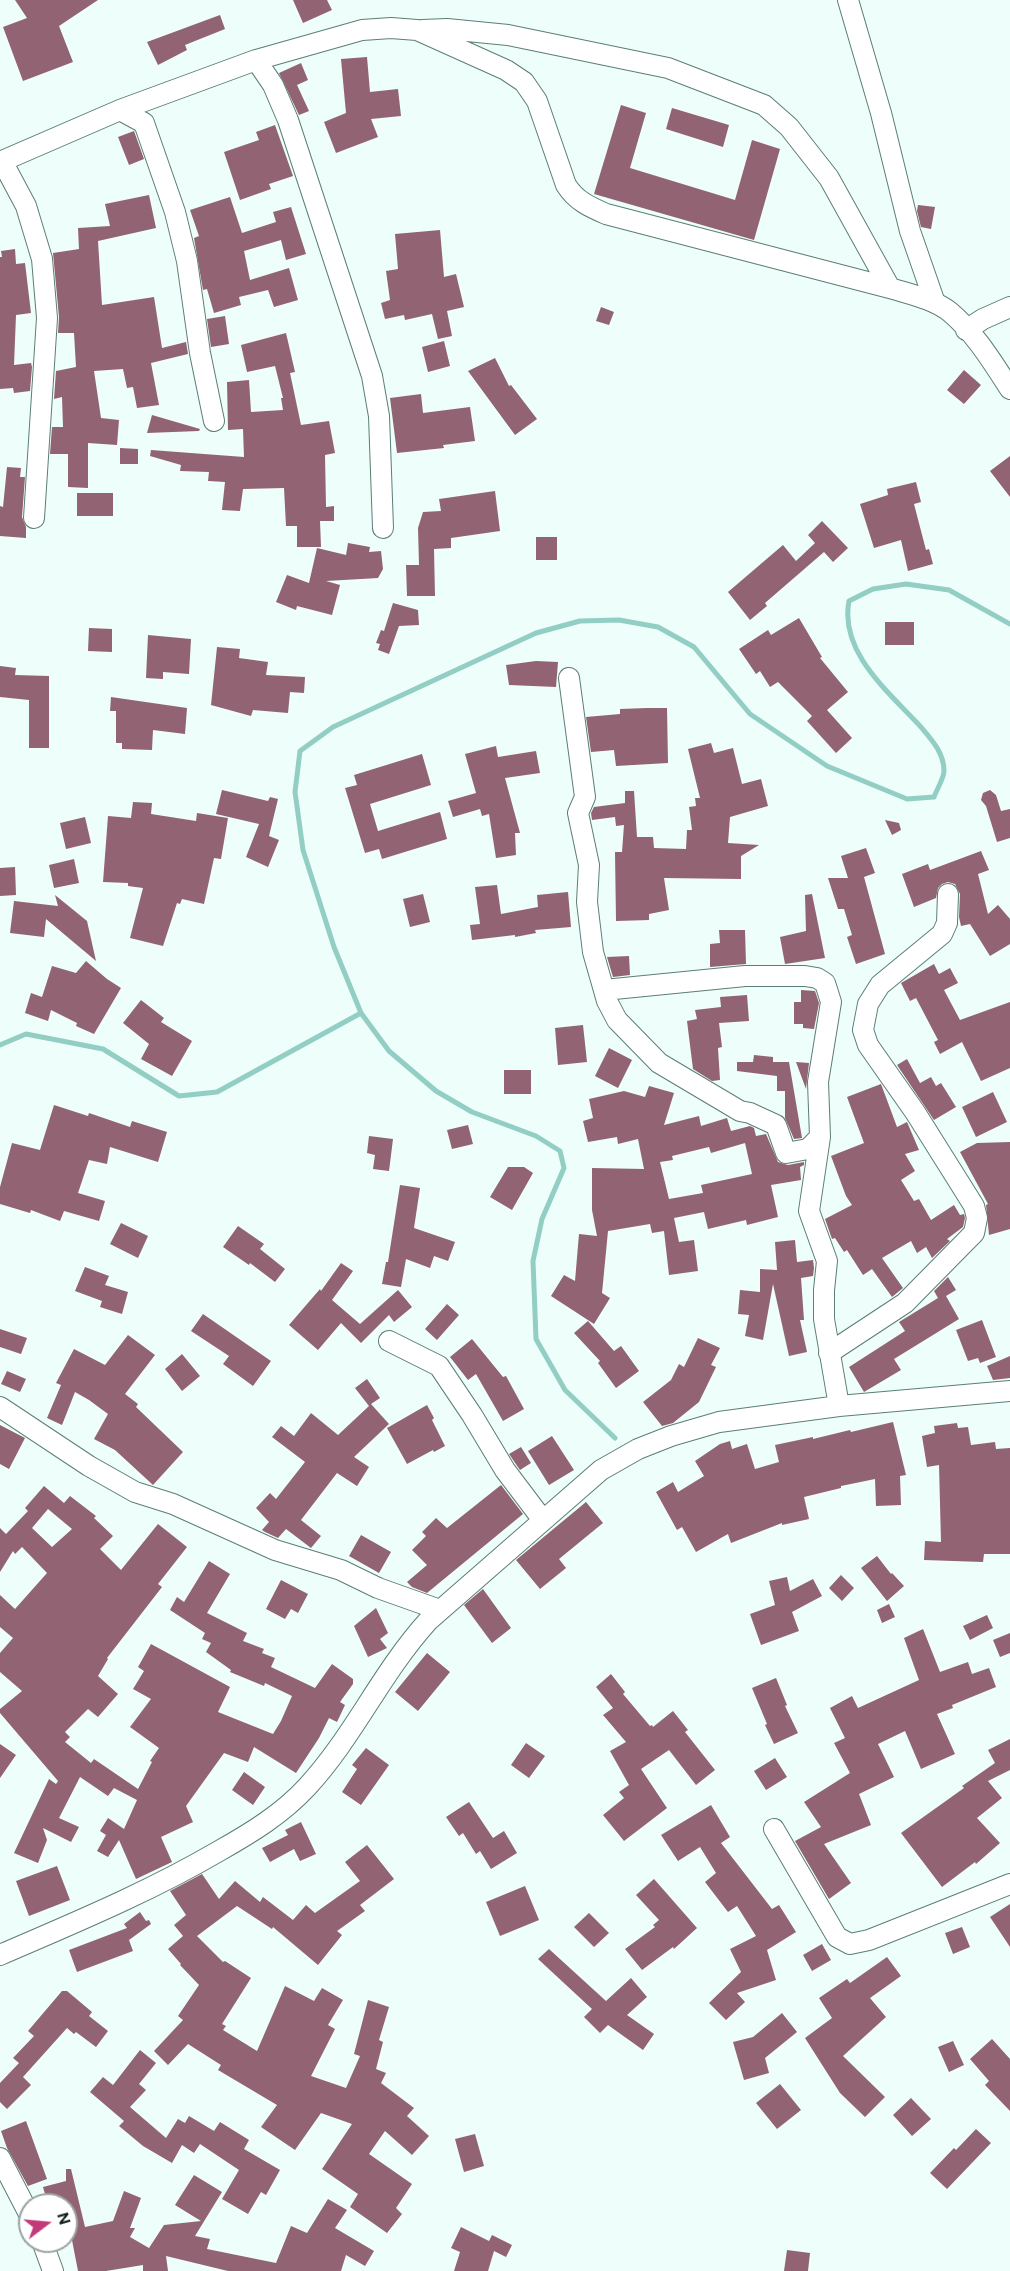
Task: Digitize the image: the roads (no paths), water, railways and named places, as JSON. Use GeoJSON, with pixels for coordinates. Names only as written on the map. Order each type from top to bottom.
{"type":"FeatureCollection","features":[{"type":"Feature","properties":{"kind":"street"},"geometry":{"type":"LineString","coordinates":[[848,0],[881,113],[910,231],[935,303]]}},
{"type":"Feature","properties":{"kind":"street"},"geometry":{"type":"LineString","coordinates":[[34,518],[47,318],[42,259],[26,206],[1,161],[120,110],[256,60],[362,30],[447,28],[508,35],[668,68],[764,105],[789,127],[829,178],[890,288]]}},
{"type":"Feature","properties":{"kind":"street"},"geometry":{"type":"LineString","coordinates":[[417,30],[506,70],[524,82],[537,100],[567,185],[573,195],[583,203],[606,214],[890,288],[935,303],[950,312],[988,355],[1010,389]]}},
{"type":"Feature","properties":{"kind":"street"},"geometry":{"type":"LineString","coordinates":[[256,60],[273,85],[288,120],[372,376],[379,416],[383,528]]}},
{"type":"Feature","properties":{"kind":"street"},"geometry":{"type":"LineString","coordinates":[[120,110],[144,123],[175,212],[187,261],[200,353],[214,421]]}},
{"type":"Feature","properties":{"kind":"street"},"geometry":{"type":"LineString","coordinates":[[966,330],[983,319],[1010,307]]}},
{"type":"Feature","properties":{"kind":"street"},"geometry":{"type":"LineString","coordinates":[[569,678],[585,797],[578,813],[589,865],[587,902],[593,952],[607,1001],[617,1020],[659,1063],[740,1111],[776,1125],[786,1153],[808,1149],[820,1137]]}},
{"type":"Feature","properties":{"kind":"street"},"geometry":{"type":"LineString","coordinates":[[829,1353],[904,1303],[974,1233],[977,1218],[974,1206],[915,1112],[868,1045],[864,1030],[868,1004],[880,985],[942,934],[947,923],[948,894]]}},
{"type":"Feature","properties":{"kind":"street"},"geometry":{"type":"LineString","coordinates":[[604,990],[745,976],[817,978],[825,983],[831,1002],[819,1082],[820,1137],[809,1211],[827,1261],[824,1319],[839,1406]]}},
{"type":"Feature","properties":{"kind":"street"},"geometry":{"type":"LineString","coordinates":[[389,1341],[439,1366],[467,1406],[505,1470],[542,1519]]}},
{"type":"Feature","properties":{"kind":"street"},"geometry":{"type":"LineString","coordinates":[[0,1955],[180,1874],[258,1828],[293,1802],[338,1750],[406,1645],[440,1610],[601,1470],[638,1449],[718,1422],[839,1406],[1010,1390]]}},
{"type":"Feature","properties":{"kind":"street"},"geometry":{"type":"LineString","coordinates":[[0,1407],[88,1466],[135,1492],[173,1504],[275,1550],[341,1570],[378,1588],[440,1610]]}},
{"type":"Feature","properties":{"kind":"street"},"geometry":{"type":"LineString","coordinates":[[774,1829],[837,1937],[850,1944],[869,1940],[1010,1884]]}},
{"type":"Feature","properties":{"kind":"street"},"geometry":{"type":"LineString","coordinates":[[0,2158],[18,2193]]}},
{"type":"Feature","properties":{"kind":"street"},"geometry":{"type":"LineString","coordinates":[[46,2253],[53,2271]]}},
{"type":"Feature","properties":{"kind":"waterway"},"geometry":{"type":"LineString","coordinates":[[615,1438],[565,1390],[536,1339],[533,1261],[542,1219],[564,1168],[560,1151],[536,1136],[472,1112],[436,1091],[389,1051],[361,1013],[334,947],[303,850],[295,792],[300,751],[333,727],[536,633],[580,621],[619,620],[658,627],[694,647],[750,714],[827,766],[907,799],[934,797],[944,774],[940,753],[921,727],[882,686],[859,655],[848,620],[849,601],[873,589],[906,584],[949,590],[1010,624]]}},
{"type":"Feature","properties":{"kind":"waterway"},"geometry":{"type":"LineString","coordinates":[[0,1045],[26,1034],[103,1049],[179,1096],[217,1092],[361,1013]]}}]}
